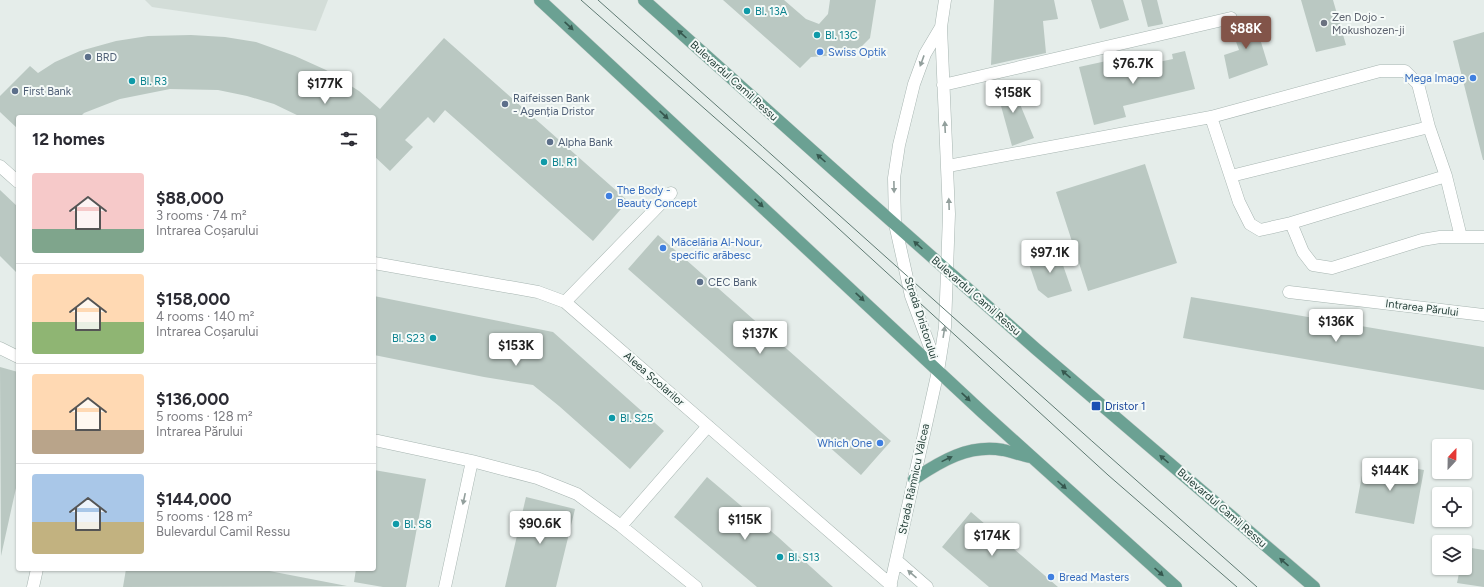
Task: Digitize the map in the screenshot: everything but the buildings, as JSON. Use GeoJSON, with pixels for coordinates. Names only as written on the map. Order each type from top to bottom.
{"type":"FeatureCollection","features":[{"type":"Feature","properties":{"kind":"main road"},"geometry":{"type":"LineString","coordinates":[[540,0],[1032,458],[1176,587]]}},
{"type":"Feature","properties":{"kind":"main road","name":"Bulevardul Camil Ressu"},"geometry":{"type":"LineString","coordinates":[[644,0],[947,271],[1314,587]]}},
{"type":"Feature","properties":{"kind":"main road"},"geometry":{"type":"LineString","coordinates":[[914,479],[939,463],[966,451],[983,449],[1002,450],[1032,458]]}},
{"type":"Feature","properties":{"kind":"street","name":"Strada Dristorului"},"geometry":{"type":"LineString","coordinates":[[938,371],[945,327],[949,214],[941,27],[945,0]]}},
{"type":"Feature","properties":{"kind":"street"},"geometry":{"type":"LineString","coordinates":[[943,85],[1231,18]]}},
{"type":"Feature","properties":{"kind":"street","name":"Strada Dristorului"},"geometry":{"type":"LineString","coordinates":[[938,371],[911,296],[895,224],[894,178],[899,145],[914,84],[925,54],[941,27]]}},
{"type":"Feature","properties":{"kind":"street"},"geometry":{"type":"LineString","coordinates":[[948,166],[1211,117],[1380,71],[1404,71],[1418,84],[1429,127],[1446,176],[1461,237]]}},
{"type":"Feature","properties":{"kind":"street"},"geometry":{"type":"LineString","coordinates":[[1211,117],[1239,202],[1250,224],[1260,230],[1291,223],[1446,176]]}},
{"type":"Feature","properties":{"kind":"street"},"geometry":{"type":"LineString","coordinates":[[1231,176],[1429,127]]}},
{"type":"Feature","properties":{"kind":"street"},"geometry":{"type":"LineString","coordinates":[[0,166],[16,180]]}},
{"type":"Feature","properties":{"kind":"street"},"geometry":{"type":"LineString","coordinates":[[565,302],[671,193]]}},
{"type":"Feature","properties":{"kind":"street"},"geometry":{"type":"LineString","coordinates":[[1291,223],[1303,252],[1313,265],[1332,268],[1422,240],[1440,237],[1484,237]]}},
{"type":"Feature","properties":{"kind":"street","name":"Aleea Școlarilor"},"geometry":{"type":"LineString","coordinates":[[376,263],[538,292],[565,302],[891,586]]}},
{"type":"Feature","properties":{"kind":"street","name":"Intrarea Părului"},"geometry":{"type":"LineString","coordinates":[[1289,292],[1484,315]]}},
{"type":"Feature","properties":{"kind":"street"},"geometry":{"type":"LineString","coordinates":[[0,348],[16,356]]}},
{"type":"Feature","properties":{"kind":"street","name":"Strada Râmnicu Vâlcea"},"geometry":{"type":"LineString","coordinates":[[891,586],[938,371]]}},
{"type":"Feature","properties":{"kind":"street"},"geometry":{"type":"LineString","coordinates":[[621,526],[708,426]]}},
{"type":"Feature","properties":{"kind":"street"},"geometry":{"type":"LineString","coordinates":[[376,440],[472,461],[537,478],[576,494],[621,526],[696,587]]}},
{"type":"Feature","properties":{"kind":"street"},"geometry":{"type":"LineString","coordinates":[[445,587],[472,461]]}},
{"type":"Feature","properties":{"kind":"street"},"geometry":{"type":"LineString","coordinates":[[896,560],[927,587]]}},
{"type":"Feature","properties":{"kind":"street"},"geometry":{"type":"LineString","coordinates":[[33,587],[37,571]]}},
{"type":"Feature","properties":{"kind":"shaded area"},"geometry":{"type":"Polygon","coordinates":[[[145,0],[328,0],[316,31],[152,7],[145,0]]]}},
{"type":"Feature","properties":{"kind":"tram line"},"geometry":{"type":"LineString","coordinates":[[581,0],[780,175],[1108,475],[1237,587]]}},
{"type":"Feature","properties":{"kind":"tram line"},"geometry":{"type":"LineString","coordinates":[[598,0],[1257,587]]}},
{"type":"Feature","properties":{"kind":"place","name":"Bl. 13A"},"geometry":{"type":"Point","coordinates":[747,11]}},
{"type":"Feature","properties":{"kind":"place","name":"Zen Dojo - Mokushozen-ji"},"geometry":{"type":"Point","coordinates":[1324,23]}},
{"type":"Feature","properties":{"kind":"place","name":"Bl. 13C"},"geometry":{"type":"Point","coordinates":[817,35]}},
{"type":"Feature","properties":{"kind":"place","name":"Swiss Optik"},"geometry":{"type":"Point","coordinates":[820,52]}},
{"type":"Feature","properties":{"kind":"place","name":"BRD"},"geometry":{"type":"Point","coordinates":[88,57]}},
{"type":"Feature","properties":{"kind":"place","name":"Mega Image"},"geometry":{"type":"Point","coordinates":[1473,78]}},
{"type":"Feature","properties":{"kind":"place","name":"Bl. R3"},"geometry":{"type":"Point","coordinates":[132,81]}},
{"type":"Feature","properties":{"kind":"place","name":"First Bank"},"geometry":{"type":"Point","coordinates":[15,91]}},
{"type":"Feature","properties":{"kind":"place","name":"Raifeissen Bank - Agenția Dristor"},"geometry":{"type":"Point","coordinates":[505,104]}},
{"type":"Feature","properties":{"kind":"place","name":"Alpha Bank"},"geometry":{"type":"Point","coordinates":[550,142]}},
{"type":"Feature","properties":{"kind":"place","name":"Bl. R1"},"geometry":{"type":"Point","coordinates":[544,162]}},
{"type":"Feature","properties":{"kind":"place","name":"The Body - Beauty Concept"},"geometry":{"type":"Point","coordinates":[609,196]}},
{"type":"Feature","properties":{"kind":"place","name":"Măcelăria Al-Nour, specific arăbesc"},"geometry":{"type":"Point","coordinates":[663,248]}},
{"type":"Feature","properties":{"kind":"place","name":"CEC Bank"},"geometry":{"type":"Point","coordinates":[700,282]}},
{"type":"Feature","properties":{"kind":"place","name":"Bl. S23"},"geometry":{"type":"Point","coordinates":[433,338]}},
{"type":"Feature","properties":{"kind":"place","name":"Dristor 1"},"geometry":{"type":"Point","coordinates":[1096,406]}},
{"type":"Feature","properties":{"kind":"place","name":"Bl. S25"},"geometry":{"type":"Point","coordinates":[612,418]}},
{"type":"Feature","properties":{"kind":"place","name":"Which One"},"geometry":{"type":"Point","coordinates":[880,443]}},
{"type":"Feature","properties":{"kind":"place","name":"Bl. S8"},"geometry":{"type":"Point","coordinates":[396,524]}},
{"type":"Feature","properties":{"kind":"place","name":"Bl. S13"},"geometry":{"type":"Point","coordinates":[780,557]}},
{"type":"Feature","properties":{"kind":"place","name":"Bread Masters"},"geometry":{"type":"Point","coordinates":[1051,577]}}]}
